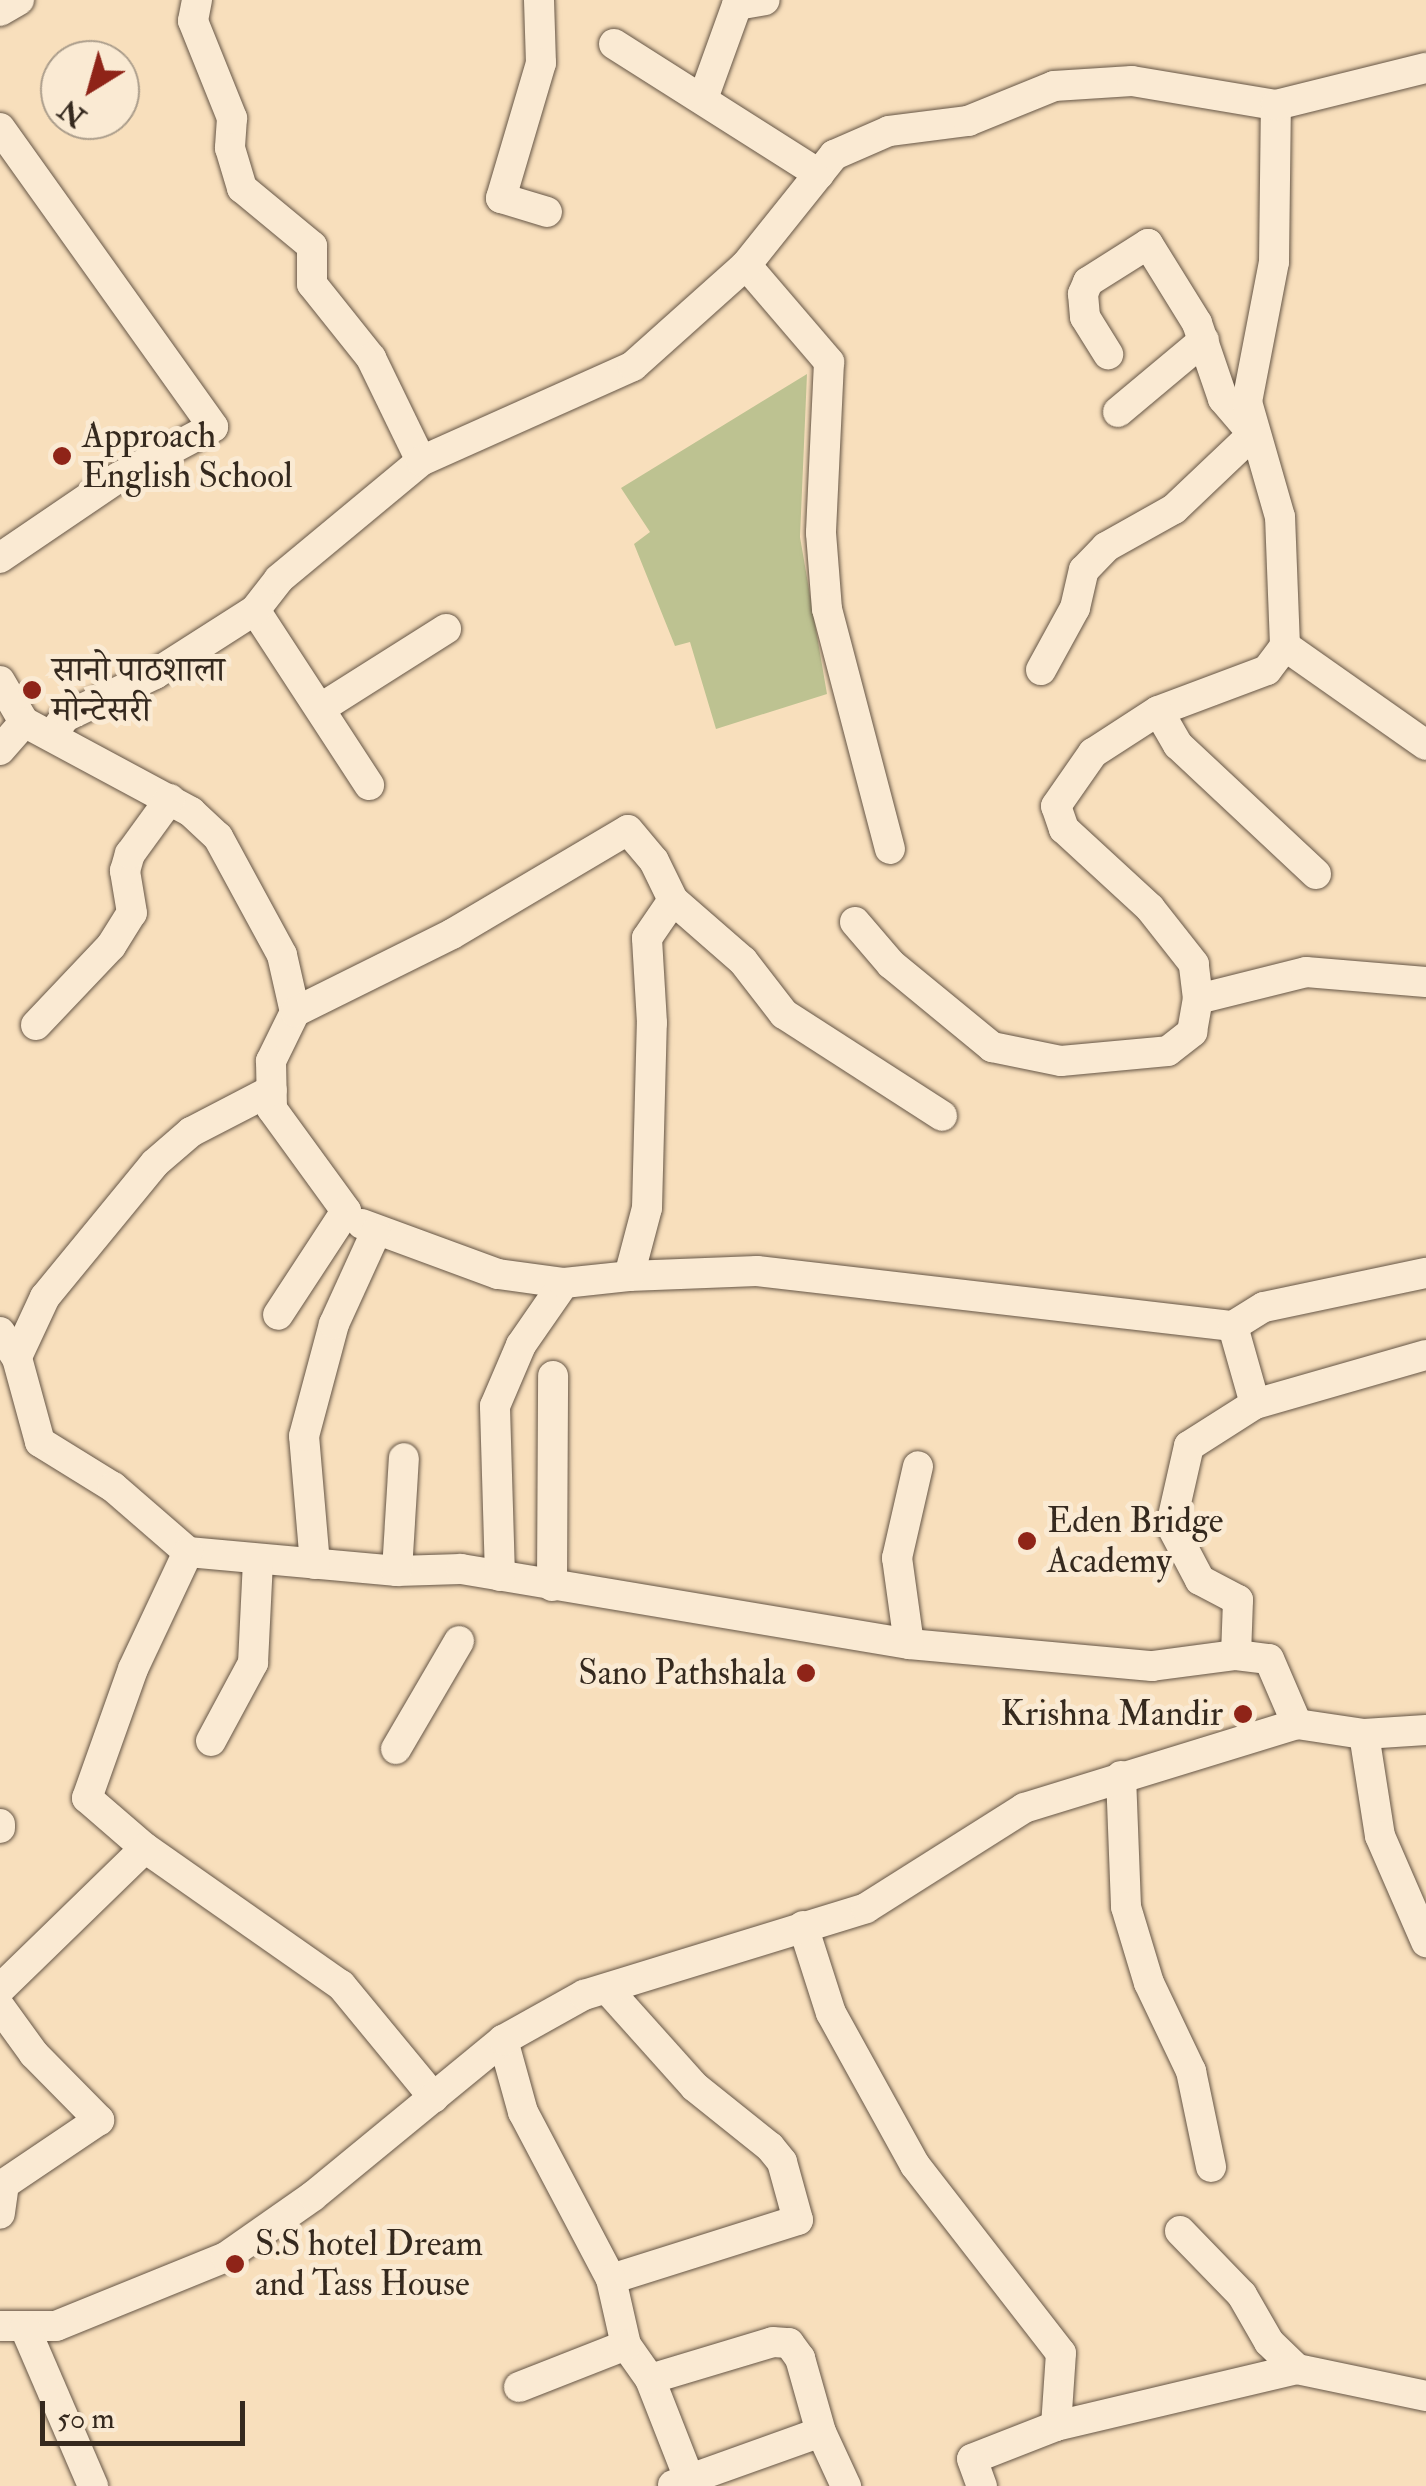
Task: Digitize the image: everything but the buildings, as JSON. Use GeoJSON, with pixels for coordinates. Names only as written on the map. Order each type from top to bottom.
{"type":"FeatureCollection","features":[{"type":"Feature","properties":{"kind":"street"},"geometry":{"type":"LineString","coordinates":[[0,11],[18,0]]}},
{"type":"Feature","properties":{"kind":"street"},"geometry":{"type":"LineString","coordinates":[[197,0],[193,21],[232,118],[230,148],[242,188],[312,246],[312,284],[370,358],[420,461]]}},
{"type":"Feature","properties":{"kind":"street"},"geometry":{"type":"LineString","coordinates":[[539,0],[541,63],[501,198],[547,212]]}},
{"type":"Feature","properties":{"kind":"street"},"geometry":{"type":"LineString","coordinates":[[704,96],[737,6],[765,0]]}},
{"type":"Feature","properties":{"kind":"street"},"geometry":{"type":"LineString","coordinates":[[614,44],[704,96],[820,174]]}},
{"type":"Feature","properties":{"kind":"street"},"geometry":{"type":"LineString","coordinates":[[53,734],[65,717],[155,674],[255,610],[278,579],[420,461],[633,366],[746,265],[834,155],[890,131],[968,121],[1054,86],[1132,81],[1276,105],[1426,68]]}},
{"type":"Feature","properties":{"kind":"street"},"geometry":{"type":"LineString","coordinates":[[855,922],[891,964],[992,1047],[1061,1061],[1168,1051],[1192,1032],[1198,999],[1194,964],[1150,908],[1064,829],[1056,806],[1093,753],[1158,711],[1266,670],[1285,646],[1280,517],[1254,434],[1249,378],[1274,262],[1276,105]]}},
{"type":"Feature","properties":{"kind":"street"},"geometry":{"type":"LineString","coordinates":[[0,128],[212,427],[119,477],[0,558]]}},
{"type":"Feature","properties":{"kind":"street"},"geometry":{"type":"LineString","coordinates":[[1108,354],[1085,317],[1083,294],[1088,282],[1148,244],[1204,340],[1223,398],[1254,434]]}},
{"type":"Feature","properties":{"kind":"street"},"geometry":{"type":"LineString","coordinates":[[746,265],[829,362],[820,533],[827,609],[890,849]]}},
{"type":"Feature","properties":{"kind":"street"},"geometry":{"type":"LineString","coordinates":[[1118,412],[1204,340]]}},
{"type":"Feature","properties":{"kind":"street"},"geometry":{"type":"LineString","coordinates":[[1041,670],[1075,608],[1084,570],[1106,547],[1174,509],[1254,434]]}},
{"type":"Feature","properties":{"kind":"street"},"geometry":{"type":"LineString","coordinates":[[255,610],[369,785]]}},
{"type":"Feature","properties":{"kind":"street"},"geometry":{"type":"LineString","coordinates":[[321,708],[446,629]]}},
{"type":"Feature","properties":{"kind":"street"},"geometry":{"type":"LineString","coordinates":[[1285,646],[1426,745]]}},
{"type":"Feature","properties":{"kind":"street"},"geometry":{"type":"LineString","coordinates":[[0,680],[24,722],[53,734],[106,770],[170,799],[218,837],[282,955],[295,1012]]}},
{"type":"Feature","properties":{"kind":"street"},"geometry":{"type":"LineString","coordinates":[[1158,711],[1178,745],[1316,874]]}},
{"type":"Feature","properties":{"kind":"street"},"geometry":{"type":"LineString","coordinates":[[0,750],[24,722]]}},
{"type":"Feature","properties":{"kind":"street"},"geometry":{"type":"LineString","coordinates":[[36,1025],[112,946],[132,913],[126,870],[130,854],[170,799]]}},
{"type":"Feature","properties":{"kind":"street"},"geometry":{"type":"LineString","coordinates":[[942,1116],[784,1014],[743,962],[673,900],[654,860],[628,830],[452,934],[295,1012],[271,1061],[272,1108],[346,1212],[376,1232],[498,1274],[564,1283],[757,1271],[1233,1326],[1264,1307],[1426,1273]]}},
{"type":"Feature","properties":{"kind":"street"},"geometry":{"type":"LineString","coordinates":[[629,1276],[647,1208],[651,1159],[647,938],[673,900]]}},
{"type":"Feature","properties":{"kind":"street"},"geometry":{"type":"LineString","coordinates":[[1198,999],[1306,972],[1426,982]]}},
{"type":"Feature","properties":{"kind":"street"},"geometry":{"type":"LineString","coordinates":[[272,1090],[191,1132],[155,1163],[8,1344],[40,1442],[113,1486],[188,1552],[397,1570],[461,1569],[909,1644],[1152,1666],[1236,1655],[1269,1659],[1297,1724]]}},
{"type":"Feature","properties":{"kind":"street"},"geometry":{"type":"LineString","coordinates":[[278,1315],[346,1212]]}},
{"type":"Feature","properties":{"kind":"street"},"geometry":{"type":"LineString","coordinates":[[314,1564],[304,1436],[334,1324],[376,1232]]}},
{"type":"Feature","properties":{"kind":"street"},"geometry":{"type":"LineString","coordinates":[[500,1576],[496,1406],[520,1345],[564,1283]]}},
{"type":"Feature","properties":{"kind":"street"},"geometry":{"type":"LineString","coordinates":[[1233,1326],[1255,1404]]}},
{"type":"Feature","properties":{"kind":"street"},"geometry":{"type":"LineString","coordinates":[[1236,1655],[1238,1600],[1200,1580],[1171,1525],[1189,1446],[1255,1404],[1426,1355]]}},
{"type":"Feature","properties":{"kind":"street"},"geometry":{"type":"LineString","coordinates":[[552,1586],[553,1376]]}},
{"type":"Feature","properties":{"kind":"street"},"geometry":{"type":"LineString","coordinates":[[397,1570],[404,1458]]}},
{"type":"Feature","properties":{"kind":"street"},"geometry":{"type":"LineString","coordinates":[[909,1644],[897,1558],[918,1466]]}},
{"type":"Feature","properties":{"kind":"street"},"geometry":{"type":"LineString","coordinates":[[188,1552],[133,1669],[86,1798],[145,1848],[341,1985],[434,2098]]}},
{"type":"Feature","properties":{"kind":"street"},"geometry":{"type":"LineString","coordinates":[[210,1741],[253,1663],[258,1560]]}},
{"type":"Feature","properties":{"kind":"street"},"geometry":{"type":"LineString","coordinates":[[396,1750],[458,1641]]}},
{"type":"Feature","properties":{"kind":"street"},"geometry":{"type":"LineString","coordinates":[[93,2486],[12,2327],[56,2326],[226,2257],[504,2040],[584,1995],[608,1990],[689,1957],[886,1899],[1024,1808],[1297,1724],[1364,1734],[1426,1730]]}},
{"type":"Feature","properties":{"kind":"street"},"geometry":{"type":"LineString","coordinates":[[1364,1734],[1380,1836],[1426,1942]]}},
{"type":"Feature","properties":{"kind":"street"},"geometry":{"type":"LineString","coordinates":[[1121,1776],[1126,1907],[1149,1983],[1191,2071],[1211,2167]]}},
{"type":"Feature","properties":{"kind":"street"},"geometry":{"type":"LineString","coordinates":[[0,1990],[145,1848]]}},
{"type":"Feature","properties":{"kind":"street"},"geometry":{"type":"LineString","coordinates":[[803,1926],[832,2012],[915,2165],[1062,2353],[1056,2426]]}},
{"type":"Feature","properties":{"kind":"street"},"geometry":{"type":"LineString","coordinates":[[608,1990],[695,2087],[770,2147],[782,2162],[798,2220],[611,2278]]}},
{"type":"Feature","properties":{"kind":"street"},"geometry":{"type":"LineString","coordinates":[[0,2006],[34,2054],[100,2120],[4,2184],[0,2214]]}},
{"type":"Feature","properties":{"kind":"street"},"geometry":{"type":"LineString","coordinates":[[504,2040],[523,2112],[611,2278],[626,2345],[650,2379],[684,2484],[821,2432]]}},
{"type":"Feature","properties":{"kind":"street"},"geometry":{"type":"LineString","coordinates":[[1180,2232],[1242,2295],[1269,2342],[1298,2369]]}},
{"type":"Feature","properties":{"kind":"street"},"geometry":{"type":"LineString","coordinates":[[650,2379],[773,2342],[788,2344],[800,2358],[821,2432],[846,2486]]}},
{"type":"Feature","properties":{"kind":"street"},"geometry":{"type":"LineString","coordinates":[[519,2387],[626,2345]]}},
{"type":"Feature","properties":{"kind":"street"},"geometry":{"type":"LineString","coordinates":[[982,2486],[972,2458],[1056,2426],[1298,2369],[1426,2396]]}},
{"type":"Feature","properties":{"kind":"green space"},"geometry":{"type":"Polygon","coordinates":[[[807,374],[800,537],[827,694],[716,729],[690,642],[675,646],[634,544],[650,532],[621,488],[807,374]]]}},
{"type":"Feature","properties":{"kind":"place","name":"Approach English School"},"geometry":{"type":"Point","coordinates":[62,456]}},
{"type":"Feature","properties":{"kind":"place","name":"सानो पाठशाला मोन्टेसरी"},"geometry":{"type":"Point","coordinates":[32,690]}},
{"type":"Feature","properties":{"kind":"place","name":"Eden Bridge Academy"},"geometry":{"type":"Point","coordinates":[1027,1541]}},
{"type":"Feature","properties":{"kind":"place","name":"Sano Pathshala"},"geometry":{"type":"Point","coordinates":[806,1673]}},
{"type":"Feature","properties":{"kind":"place","name":"Krishna Mandir"},"geometry":{"type":"Point","coordinates":[1243,1714]}},
{"type":"Feature","properties":{"kind":"place","name":"S.S hotel Dream and Tass House"},"geometry":{"type":"Point","coordinates":[235,2264]}}]}
